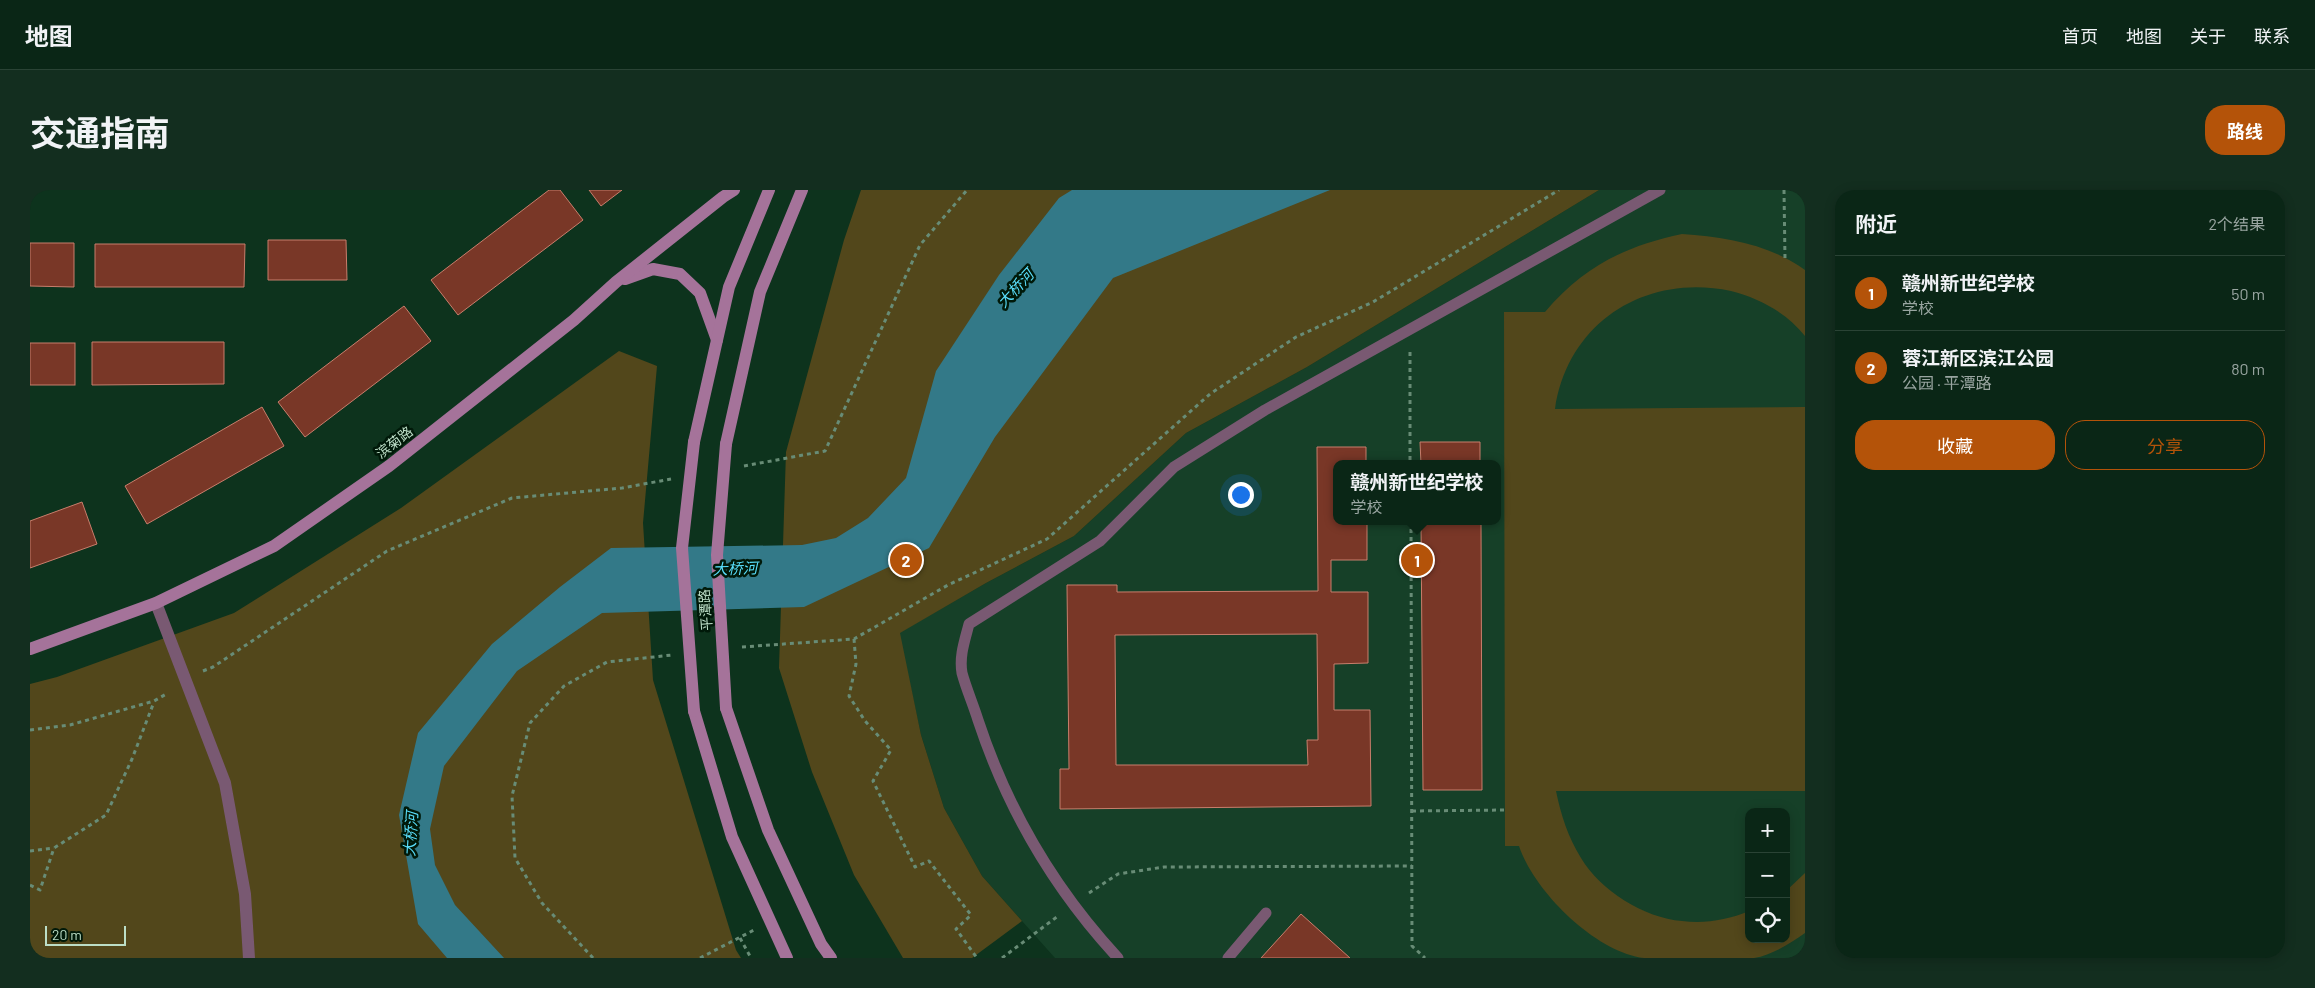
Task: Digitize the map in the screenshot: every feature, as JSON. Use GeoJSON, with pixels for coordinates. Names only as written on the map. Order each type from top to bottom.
{"type":"FeatureCollection","features":[{"type":"Feature","properties":{"kind":"street","name":"滨菊路"},"geometry":{"type":"LineString","coordinates":[[30,649],[156,603],[274,546],[389,466],[574,320],[616,282],[722,197],[734,190]]}},
{"type":"Feature","properties":{"kind":"street","name":"平潭路"},"geometry":{"type":"LineString","coordinates":[[769,190],[729,287],[694,442],[682,548],[694,711],[732,837],[787,958]]}},
{"type":"Feature","properties":{"kind":"street","name":"平潭路"},"geometry":{"type":"LineString","coordinates":[[802,190],[760,292],[726,444],[717,555],[726,708],[768,830],[821,944],[831,958]]}},
{"type":"Feature","properties":{"kind":"street"},"geometry":{"type":"LineString","coordinates":[[616,282],[653,269],[680,274],[700,293],[717,340]]}},
{"type":"Feature","properties":{"kind":"street"},"geometry":{"type":"LineString","coordinates":[[156,603],[225,784],[245,894],[249,958]]}},
{"type":"Feature","properties":{"kind":"lane"},"geometry":{"type":"LineString","coordinates":[[1118,958],[1092,930],[1045,862],[1017,814],[990,755],[962,672],[961,653],[969,624],[1100,541],[1174,467],[1265,410],[1660,190]]}},
{"type":"Feature","properties":{"kind":"lane"},"geometry":{"type":"LineString","coordinates":[[1228,958],[1266,913]]}},
{"type":"Feature","properties":{"kind":"path"},"geometry":{"type":"LineString","coordinates":[[738,467],[825,451],[920,245],[967,190]]}},
{"type":"Feature","properties":{"kind":"path"},"geometry":{"type":"LineString","coordinates":[[734,648],[854,639],[948,585],[1047,539],[1210,394],[1296,337],[1373,302],[1559,190]]}},
{"type":"Feature","properties":{"kind":"path"},"geometry":{"type":"LineString","coordinates":[[1784,190],[1785,259]]}},
{"type":"Feature","properties":{"kind":"path"},"geometry":{"type":"LineString","coordinates":[[1410,329],[1410,460]]}},
{"type":"Feature","properties":{"kind":"path"},"geometry":{"type":"LineString","coordinates":[[30,730],[70,725],[161,699],[184,680],[213,667],[387,551],[512,498],[622,488],[680,478]]}},
{"type":"Feature","properties":{"kind":"path"},"geometry":{"type":"LineString","coordinates":[[1411,525],[1412,946],[1425,958]]}},
{"type":"Feature","properties":{"kind":"path"},"geometry":{"type":"LineString","coordinates":[[854,639],[856,664],[850,696],[865,722],[890,750],[873,781],[915,867],[929,861],[971,915],[956,929],[978,958]]}},
{"type":"Feature","properties":{"kind":"path"},"geometry":{"type":"LineString","coordinates":[[593,958],[542,903],[515,858],[512,796],[530,723],[564,686],[607,662],[675,654]]}},
{"type":"Feature","properties":{"kind":"path"},"geometry":{"type":"LineString","coordinates":[[30,851],[54,848],[106,815],[132,759],[154,701]]}},
{"type":"Feature","properties":{"kind":"path"},"geometry":{"type":"LineString","coordinates":[[1412,811],[1506,810]]}},
{"type":"Feature","properties":{"kind":"path"},"geometry":{"type":"LineString","coordinates":[[30,885],[40,890],[54,848]]}},
{"type":"Feature","properties":{"kind":"path"},"geometry":{"type":"LineString","coordinates":[[1002,958],[1074,904],[1118,874],[1164,868],[1412,866]]}},
{"type":"Feature","properties":{"kind":"path"},"geometry":{"type":"LineString","coordinates":[[700,958],[770,921]]}},
{"type":"Feature","properties":{"kind":"path"},"geometry":{"type":"LineString","coordinates":[[740,938],[751,958]]}},
{"type":"Feature","properties":{"kind":"shaded area"},"geometry":{"type":"Polygon","coordinates":[[[861,190],[1599,190],[1307,367],[1186,433],[1074,536],[986,583],[900,633],[921,735],[944,808],[982,876],[1022,921],[972,958],[903,958],[854,875],[812,772],[779,668],[786,452],[844,240],[861,190]]]}},
{"type":"Feature","properties":{"kind":"shaded area"},"geometry":{"type":"Polygon","coordinates":[[[1599,190],[1805,190],[1805,958],[1055,958],[982,876],[944,808],[921,735],[899,633],[986,583],[1074,536],[1186,433],[1307,367],[1599,190]]]}},
{"type":"Feature","properties":{"kind":"shaded area"},"geometry":{"type":"Polygon","coordinates":[[[1682,234],[1746,243],[1777,254],[1805,270],[1805,336],[1790,320],[1772,308],[1762,302],[1731,291],[1700,287],[1670,289],[1642,297],[1616,310],[1594,328],[1576,351],[1563,378],[1555,409],[1805,407],[1805,791],[1556,791],[1563,817],[1576,850],[1599,881],[1638,908],[1668,919],[1707,922],[1745,912],[1745,943],[1790,943],[1754,958],[1644,958],[1625,953],[1587,932],[1569,917],[1538,882],[1519,846],[1505,846],[1504,312],[1545,312],[1559,296],[1590,271],[1624,252],[1682,234]]]}},
{"type":"Feature","properties":{"kind":"shaded area"},"geometry":{"type":"Polygon","coordinates":[[[619,351],[657,366],[643,523],[653,680],[736,950],[741,958],[30,958],[30,684],[57,677],[234,613],[401,508],[619,351]]]}},
{"type":"Feature","properties":{"kind":"shaded area"},"geometry":{"type":"Polygon","coordinates":[[[1805,873],[1805,933],[1790,943],[1790,887],[1805,873]]]}},
{"type":"Feature","properties":{"kind":"water","name":"大桥河"},"geometry":{"type":"Polygon","coordinates":[[[1072,190],[1330,190],[1113,278],[995,437],[929,548],[804,607],[602,613],[517,671],[444,766],[430,829],[435,865],[455,905],[504,958],[447,958],[418,924],[399,815],[418,733],[492,644],[560,587],[611,548],[802,545],[836,538],[868,518],[906,478],[936,371],[999,275],[1059,198],[1072,190]]]}},
{"type":"Feature","properties":{"kind":"building"},"geometry":{"type":"Polygon","coordinates":[[[549,190],[560,190],[583,220],[458,315],[431,280],[549,190]]]}},
{"type":"Feature","properties":{"kind":"building"},"geometry":{"type":"Polygon","coordinates":[[[589,190],[622,190],[601,206],[589,190]]]}},
{"type":"Feature","properties":{"kind":"building"},"geometry":{"type":"Polygon","coordinates":[[[268,240],[346,240],[347,280],[268,280],[268,240]]]}},
{"type":"Feature","properties":{"kind":"building"},"geometry":{"type":"Polygon","coordinates":[[[30,243],[74,243],[74,287],[30,286],[30,243]]]}},
{"type":"Feature","properties":{"kind":"building"},"geometry":{"type":"Polygon","coordinates":[[[95,244],[245,244],[244,287],[95,287],[95,244]]]}},
{"type":"Feature","properties":{"kind":"building"},"geometry":{"type":"Polygon","coordinates":[[[404,306],[431,341],[305,437],[278,402],[404,306]]]}},
{"type":"Feature","properties":{"kind":"building"},"geometry":{"type":"Polygon","coordinates":[[[92,342],[224,342],[224,384],[92,385],[92,342]]]}},
{"type":"Feature","properties":{"kind":"building"},"geometry":{"type":"Polygon","coordinates":[[[30,343],[75,343],[75,385],[30,385],[30,343]]]}},
{"type":"Feature","properties":{"kind":"building"},"geometry":{"type":"Polygon","coordinates":[[[262,407],[284,446],[147,524],[125,486],[262,407]]]}},
{"type":"Feature","properties":{"kind":"building"},"geometry":{"type":"Polygon","coordinates":[[[1420,442],[1480,442],[1480,460],[1421,460],[1420,442]]]}},
{"type":"Feature","properties":{"kind":"building"},"geometry":{"type":"Polygon","coordinates":[[[1317,447],[1366,447],[1366,460],[1333,460],[1333,525],[1367,525],[1367,560],[1331,560],[1331,592],[1368,592],[1368,663],[1334,664],[1334,710],[1370,710],[1371,806],[1060,809],[1060,769],[1069,769],[1067,585],[1117,585],[1117,592],[1318,591],[1317,447]],[[1317,634],[1115,635],[1116,765],[1308,765],[1307,740],[1318,740],[1317,634]]]}},
{"type":"Feature","properties":{"kind":"building"},"geometry":{"type":"Polygon","coordinates":[[[82,502],[97,544],[30,568],[30,521],[82,502]]]}},
{"type":"Feature","properties":{"kind":"building"},"geometry":{"type":"Polygon","coordinates":[[[1421,525],[1481,525],[1482,790],[1423,790],[1421,525]]]}},
{"type":"Feature","properties":{"kind":"building"},"geometry":{"type":"Polygon","coordinates":[[[1301,914],[1350,958],[1261,958],[1301,914]]]}},
{"type":"Feature","properties":{"kind":"place","name":"蓉江新区滨江公园"},"geometry":{"type":"Point","coordinates":[906,560]}},
{"type":"Feature","properties":{"kind":"place","name":"赣州新世纪学校"},"geometry":{"type":"Point","coordinates":[1417,560]}}]}
